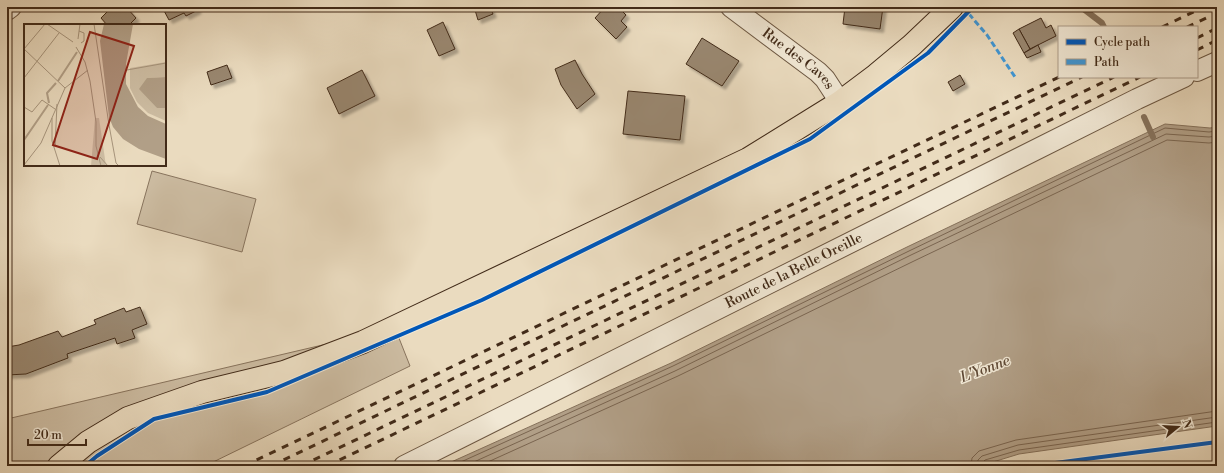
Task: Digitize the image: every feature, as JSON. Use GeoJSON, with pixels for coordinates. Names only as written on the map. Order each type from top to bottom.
{"type":"FeatureCollection","features":[{"type":"Feature","properties":{"kind":"main road"},"geometry":{"type":"LineString","coordinates":[[59,466],[88,442],[128,418],[202,392],[284,372],[363,342],[748,159],[840,102],[906,50],[952,7]]}},
{"type":"Feature","properties":{"kind":"street"},"geometry":{"type":"LineString","coordinates":[[7,10],[11,7]]}},
{"type":"Feature","properties":{"kind":"street","name":"Rue des Caves"},"geometry":{"type":"LineString","coordinates":[[731,7],[818,72],[825,79],[840,102]]}},
{"type":"Feature","properties":{"kind":"street"},"geometry":{"type":"LineString","coordinates":[[1198,71],[1217,62]]}},
{"type":"Feature","properties":{"kind":"street","name":"Route de la Belle Oreille"},"geometry":{"type":"LineString","coordinates":[[404,466],[1182,78]]}},
{"type":"Feature","properties":{"kind":"shaded area"},"geometry":{"type":"Polygon","coordinates":[[[152,171],[256,199],[242,252],[137,224],[152,171]]]}},
{"type":"Feature","properties":{"kind":"shaded area"},"geometry":{"type":"Polygon","coordinates":[[[395,328],[410,366],[205,466],[7,466],[7,419],[395,328]]]}},
{"type":"Feature","properties":{"kind":"water","name":"L'Yonne"},"geometry":{"type":"Polygon","coordinates":[[[1165,124],[1210,128],[1217,127],[1217,426],[1019,454],[980,466],[445,466],[671,363],[907,247],[1165,124]]]}},
{"type":"Feature","properties":{"kind":"building"},"geometry":{"type":"Polygon","coordinates":[[[112,7],[126,7],[136,18],[130,24],[106,24],[101,18],[112,7]]]}},
{"type":"Feature","properties":{"kind":"building"},"geometry":{"type":"Polygon","coordinates":[[[162,7],[196,7],[198,10],[186,16],[184,13],[169,20],[162,7]]]}},
{"type":"Feature","properties":{"kind":"building"},"geometry":{"type":"Polygon","coordinates":[[[483,7],[490,7],[493,14],[478,20],[475,10],[483,7]]]}},
{"type":"Feature","properties":{"kind":"building"},"geometry":{"type":"Polygon","coordinates":[[[605,7],[618,7],[626,15],[621,21],[627,27],[616,39],[595,18],[605,7]]]}},
{"type":"Feature","properties":{"kind":"building"},"geometry":{"type":"Polygon","coordinates":[[[845,7],[883,7],[880,29],[843,24],[845,7]]]}},
{"type":"Feature","properties":{"kind":"building"},"geometry":{"type":"Polygon","coordinates":[[[1041,18],[1046,28],[1051,25],[1056,36],[1030,49],[1019,29],[1041,18]]]}},
{"type":"Feature","properties":{"kind":"building"},"geometry":{"type":"Polygon","coordinates":[[[443,22],[455,49],[439,56],[427,30],[443,22]]]}},
{"type":"Feature","properties":{"kind":"building"},"geometry":{"type":"Polygon","coordinates":[[[1019,29],[1030,49],[1024,53],[1013,33],[1019,29]]]}},
{"type":"Feature","properties":{"kind":"building"},"geometry":{"type":"Polygon","coordinates":[[[702,38],[739,61],[722,86],[686,64],[702,38]]]}},
{"type":"Feature","properties":{"kind":"building"},"geometry":{"type":"Polygon","coordinates":[[[1038,45],[1041,52],[1027,58],[1024,53],[1038,45]]]}},
{"type":"Feature","properties":{"kind":"building"},"geometry":{"type":"Polygon","coordinates":[[[575,60],[595,94],[577,109],[561,85],[555,69],[575,60]]]}},
{"type":"Feature","properties":{"kind":"building"},"geometry":{"type":"Polygon","coordinates":[[[227,65],[232,78],[211,85],[207,72],[227,65]]]}},
{"type":"Feature","properties":{"kind":"building"},"geometry":{"type":"Polygon","coordinates":[[[362,70],[375,96],[339,114],[327,88],[362,70]]]}},
{"type":"Feature","properties":{"kind":"building"},"geometry":{"type":"Polygon","coordinates":[[[960,75],[965,84],[953,91],[948,82],[960,75]]]}},
{"type":"Feature","properties":{"kind":"building"},"geometry":{"type":"Polygon","coordinates":[[[628,91],[685,96],[680,140],[623,134],[628,91]]]}},
{"type":"Feature","properties":{"kind":"building"},"geometry":{"type":"Polygon","coordinates":[[[140,307],[147,324],[132,330],[135,338],[117,344],[115,338],[67,354],[68,358],[26,374],[7,375],[7,347],[19,345],[58,331],[62,337],[96,324],[94,320],[124,308],[126,312],[140,307]]]}},
{"type":"Feature","properties":{"kind":"waterway"},"geometry":{"type":"LineString","coordinates":[[1081,7],[1102,23],[1104,26]]}},
{"type":"Feature","properties":{"kind":"waterway"},"geometry":{"type":"LineString","coordinates":[[1144,117],[1153,137]]}},
{"type":"Feature","properties":{"kind":"railway"},"geometry":{"type":"LineString","coordinates":[[1164,26],[1204,7]]}},
{"type":"Feature","properties":{"kind":"railway"},"geometry":{"type":"LineString","coordinates":[[1189,26],[1217,13]]}},
{"type":"Feature","properties":{"kind":"railway"},"geometry":{"type":"LineString","coordinates":[[1198,38],[1217,28]]}},
{"type":"Feature","properties":{"kind":"railway"},"geometry":{"type":"LineString","coordinates":[[1198,50],[1217,40]]}},
{"type":"Feature","properties":{"kind":"railway"},"geometry":{"type":"LineString","coordinates":[[244,466],[1058,77]]}},
{"type":"Feature","properties":{"kind":"railway"},"geometry":{"type":"LineString","coordinates":[[271,466],[1080,78]]}},
{"type":"Feature","properties":{"kind":"railway"},"geometry":{"type":"LineString","coordinates":[[301,466],[1112,78]]}},
{"type":"Feature","properties":{"kind":"railway"},"geometry":{"type":"LineString","coordinates":[[327,466],[1138,78]]}},
{"type":"Feature","properties":{"kind":"marked path"},"geometry":{"type":"LineString","coordinates":[[963,7],[987,35],[1015,77]]}},
{"type":"Feature","properties":{"kind":"cycle path"},"geometry":{"type":"LineString","coordinates":[[85,466],[97,456],[154,419],[267,392],[482,300],[810,139],[928,53],[973,7]]}},
{"type":"Feature","properties":{"kind":"cycle path"},"geometry":{"type":"LineString","coordinates":[[1032,466],[1217,442]]}}]}
